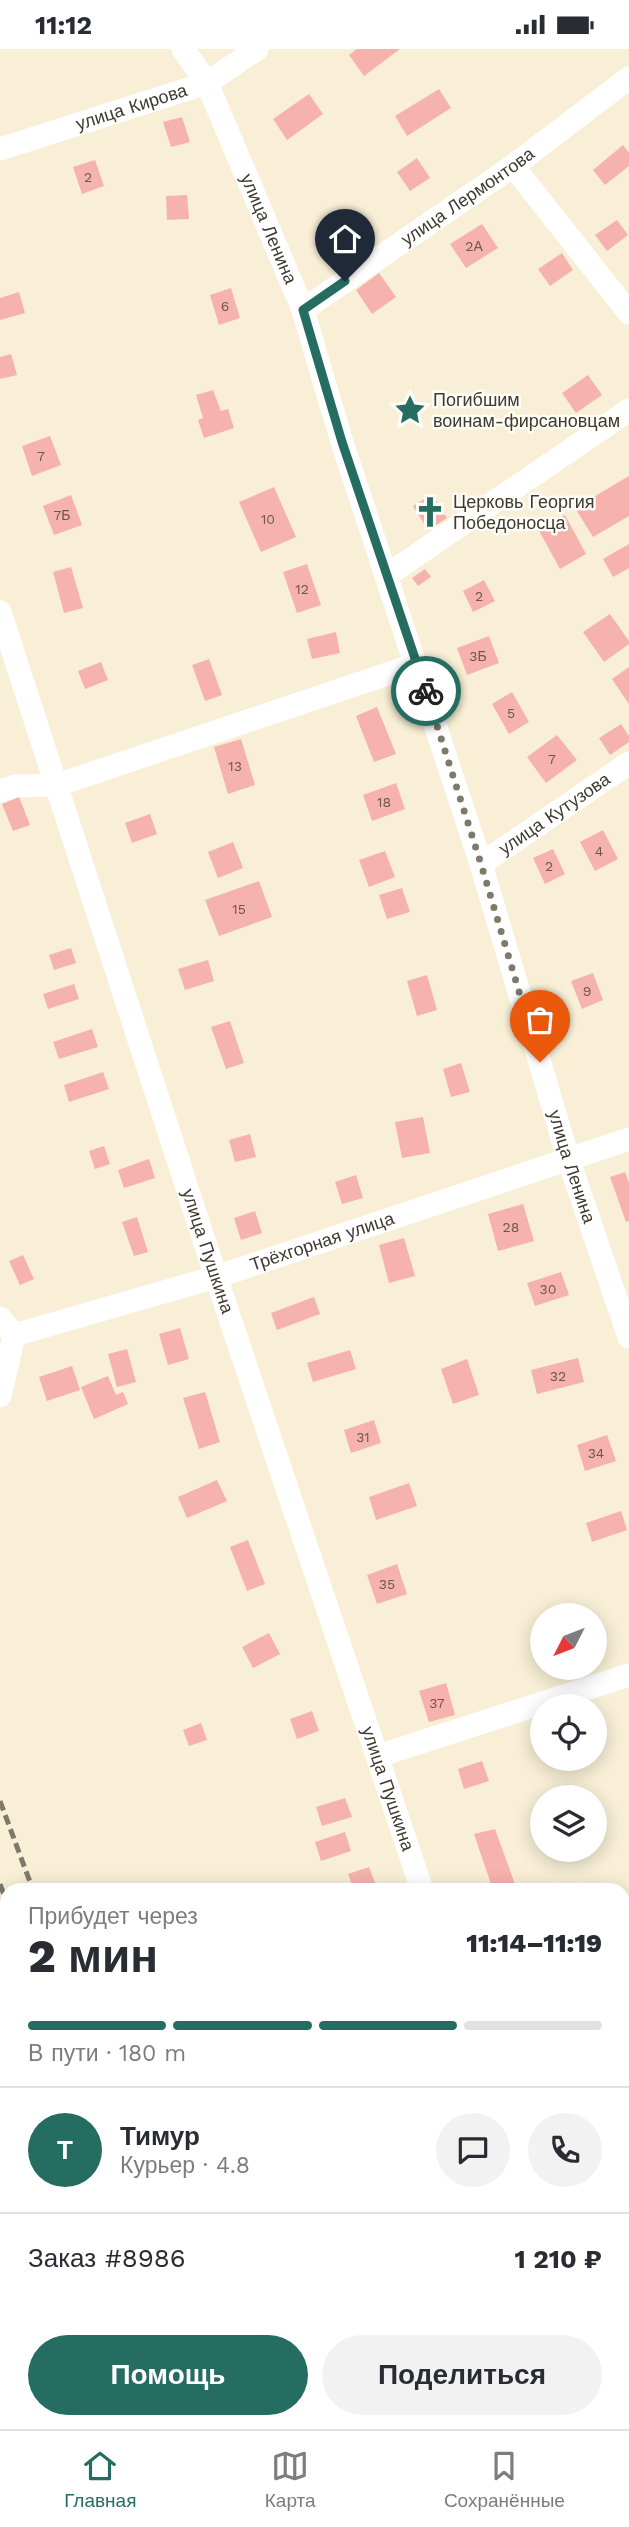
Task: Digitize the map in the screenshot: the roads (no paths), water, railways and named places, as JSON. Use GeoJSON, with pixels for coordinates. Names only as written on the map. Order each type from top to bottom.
{"type":"FeatureCollection","features":[{"type":"Feature","properties":{"kind":"street","name":"улица Ленина"},"geometry":{"type":"LineString","coordinates":[[183,49],[207,83],[303,310],[342,442],[481,864],[569,1161],[629,1338]]}},
{"type":"Feature","properties":{"kind":"street","name":"улица Кирова"},"geometry":{"type":"LineString","coordinates":[[0,149],[207,83],[257,49]]}},
{"type":"Feature","properties":{"kind":"street","name":"улица Лермонтова"},"geometry":{"type":"LineString","coordinates":[[303,310],[513,166],[629,78]]}},
{"type":"Feature","properties":{"kind":"street"},"geometry":{"type":"LineString","coordinates":[[513,166],[629,313]]}},
{"type":"Feature","properties":{"kind":"street"},"geometry":{"type":"LineString","coordinates":[[386,576],[629,410]]}},
{"type":"Feature","properties":{"kind":"street","name":"улица Пушкина"},"geometry":{"type":"LineString","coordinates":[[0,612],[216,1277],[420,1883]]}},
{"type":"Feature","properties":{"kind":"street"},"geometry":{"type":"LineString","coordinates":[[0,791],[15,786],[57,785],[417,664]]}},
{"type":"Feature","properties":{"kind":"street","name":"улица Кутузова"},"geometry":{"type":"LineString","coordinates":[[481,864],[629,763]]}},
{"type":"Feature","properties":{"kind":"street","name":"Трёхгорная улица"},"geometry":{"type":"LineString","coordinates":[[7,1327],[216,1277],[629,1139]]}},
{"type":"Feature","properties":{"kind":"street"},"geometry":{"type":"LineString","coordinates":[[0,1396],[7,1327]]}},
{"type":"Feature","properties":{"kind":"street"},"geometry":{"type":"LineString","coordinates":[[378,1756],[629,1675]]}},
{"type":"Feature","properties":{"kind":"railway"},"geometry":{"type":"LineString","coordinates":[[0,1801],[30,1883]]}},
{"type":"Feature","properties":{"kind":"place","name":"Погибшим воинам-фирсановцам"},"geometry":{"type":"Point","coordinates":[410,410]}},
{"type":"Feature","properties":{"kind":"place","name":"Церковь Георгия Победоносца"},"geometry":{"type":"Point","coordinates":[430,512]}}]}
